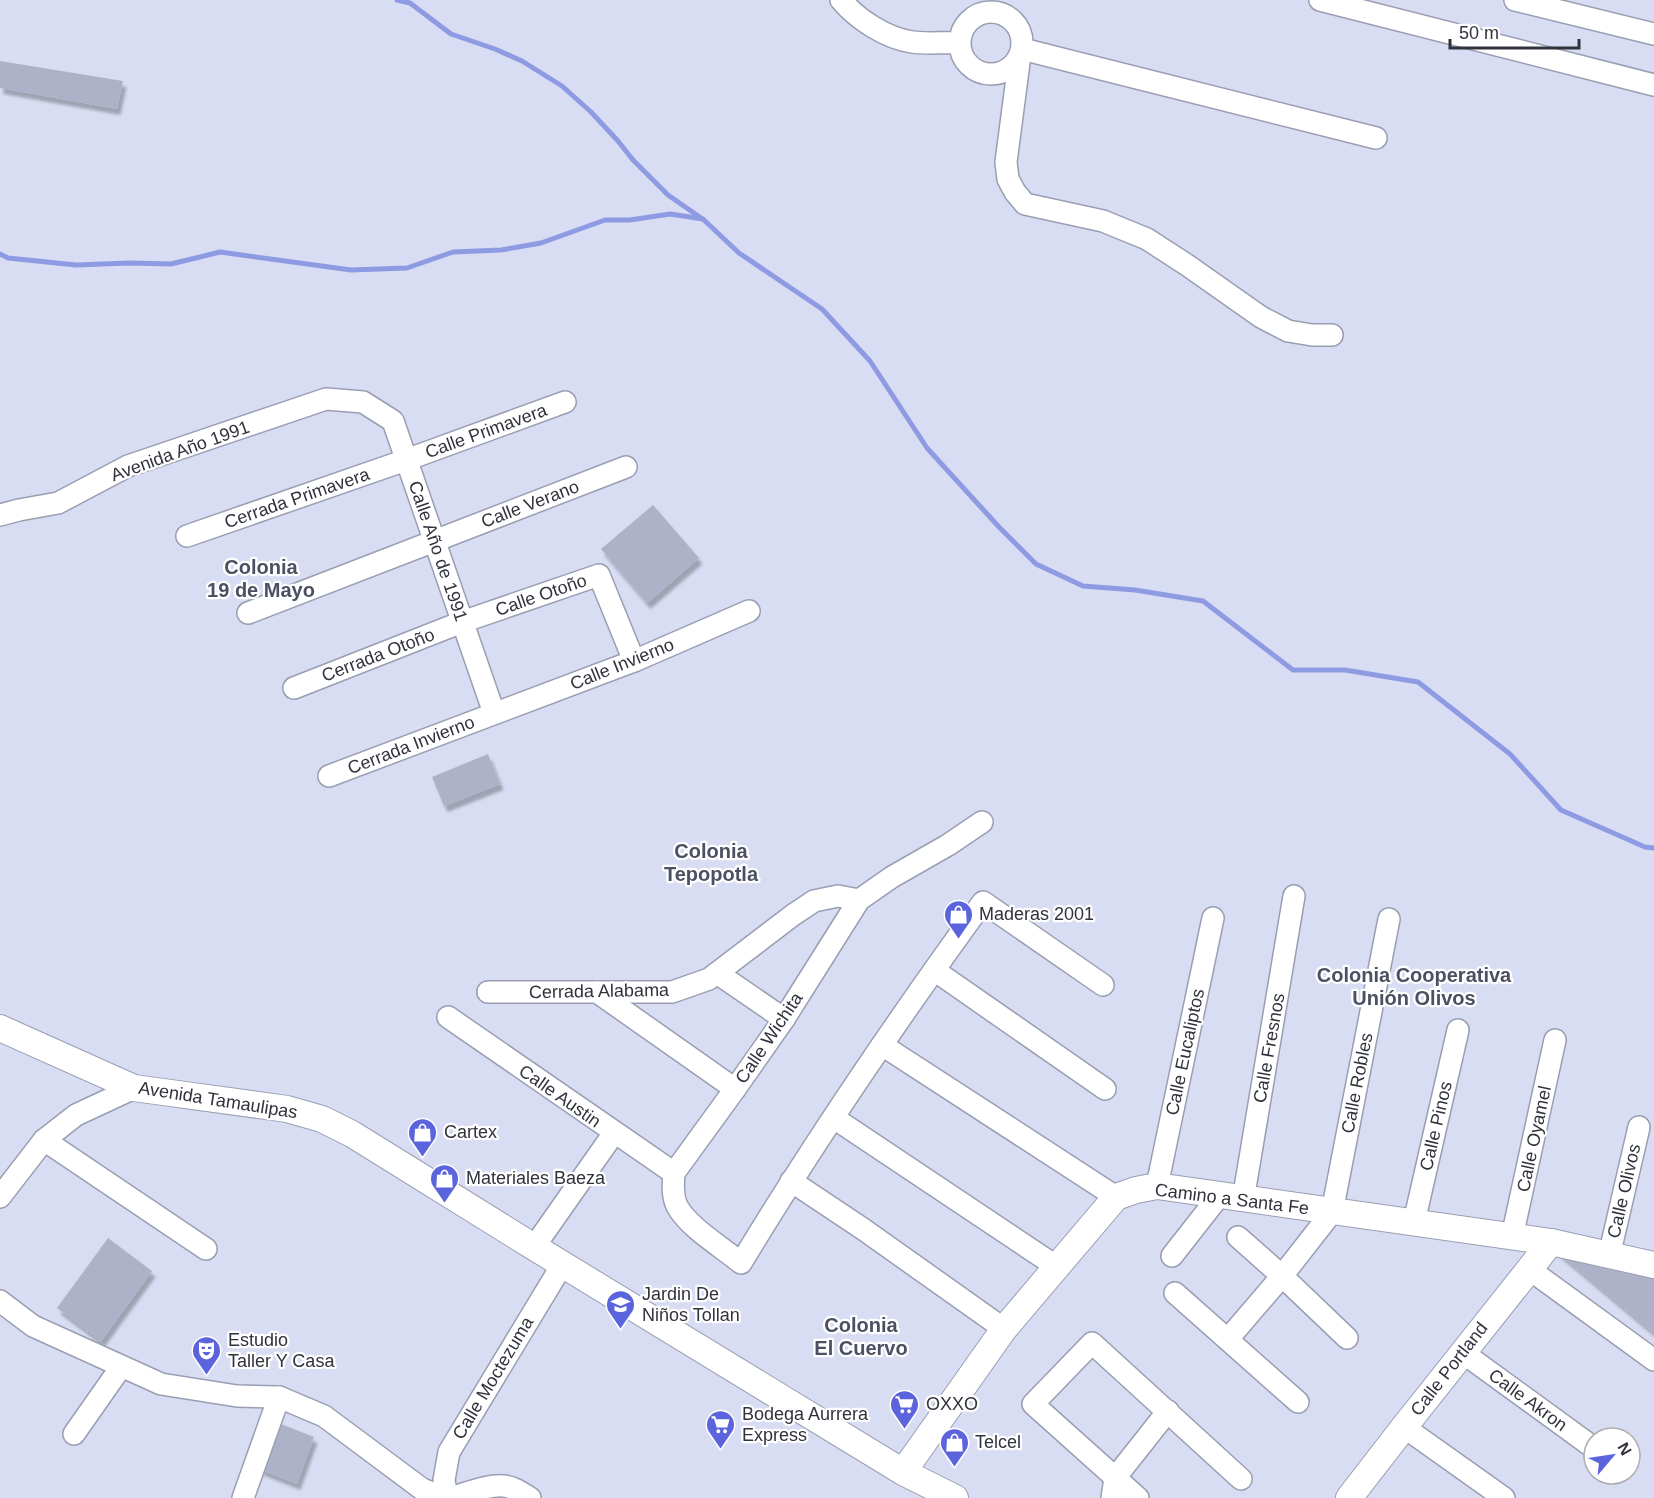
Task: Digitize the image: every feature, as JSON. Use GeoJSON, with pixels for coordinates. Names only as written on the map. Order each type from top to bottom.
{"type":"FeatureCollection","features":[{"type":"Feature","properties":{"kind":"street"},"geometry":{"type":"LineString","coordinates":[[840,0],[864,22],[888,35],[912,42],[959,43]]}},
{"type":"Feature","properties":{"kind":"street"},"geometry":{"type":"LineString","coordinates":[[1320,0],[1654,85]]}},
{"type":"Feature","properties":{"kind":"street"},"geometry":{"type":"LineString","coordinates":[[1515,0],[1654,34]]}},
{"type":"Feature","properties":{"kind":"street"},"geometry":{"type":"LineString","coordinates":[[1021,52],[1014,65],[1003,72],[991,74],[979,72],[968,65],[959,43],[967,21],[989,6],[1007,15],[1020,30],[1021,52],[1006,162],[1008,179],[1025,204],[1103,221],[1147,239],[1187,264],[1261,317],[1288,331],[1312,335],[1332,335]]}},
{"type":"Feature","properties":{"kind":"street"},"geometry":{"type":"LineString","coordinates":[[1021,52],[1376,138]]}},
{"type":"Feature","properties":{"kind":"street","name":"Avenida Año 1991"},"geometry":{"type":"LineString","coordinates":[[0,515],[58,503],[128,466],[326,399],[363,402]]}},
{"type":"Feature","properties":{"kind":"street","name":"Calle Año de 1991"},"geometry":{"type":"LineString","coordinates":[[363,402],[393,421],[494,714]]}},
{"type":"Feature","properties":{"kind":"street","name":"Calle Primavera"},"geometry":{"type":"LineString","coordinates":[[406,460],[565,402]]}},
{"type":"Feature","properties":{"kind":"street","name":"Cerrada Primavera"},"geometry":{"type":"LineString","coordinates":[[187,536],[406,460]]}},
{"type":"Feature","properties":{"kind":"street","name":"Calle Verano"},"geometry":{"type":"LineString","coordinates":[[248,613],[626,467]]}},
{"type":"Feature","properties":{"kind":"street","name":"Calle Otoño"},"geometry":{"type":"LineString","coordinates":[[462,622],[599,575],[634,661]]}},
{"type":"Feature","properties":{"kind":"street","name":"Calle Invierno"},"geometry":{"type":"LineString","coordinates":[[494,714],[634,661],[749,611]]}},
{"type":"Feature","properties":{"kind":"street","name":"Cerrada Otoño"},"geometry":{"type":"LineString","coordinates":[[294,688],[462,622]]}},
{"type":"Feature","properties":{"kind":"street","name":"Cerrada Invierno"},"geometry":{"type":"LineString","coordinates":[[329,776],[494,714]]}},
{"type":"Feature","properties":{"kind":"street"},"geometry":{"type":"LineString","coordinates":[[859,900],[982,822]]}},
{"type":"Feature","properties":{"kind":"street","name":"Cerrada Alabama"},"geometry":{"type":"LineString","coordinates":[[488,992],[672,992],[709,979],[814,901],[837,896],[859,900]]}},
{"type":"Feature","properties":{"kind":"street","name":"Calle Fresnos"},"geometry":{"type":"LineString","coordinates":[[1231,1198],[1294,896]]}},
{"type":"Feature","properties":{"kind":"street","name":"Calle Wichita"},"geometry":{"type":"LineString","coordinates":[[674,1173],[784,1019],[859,900]]}},
{"type":"Feature","properties":{"kind":"street"},"geometry":{"type":"LineString","coordinates":[[674,1173],[672,1188],[677,1205],[688,1221],[741,1263],[791,1181],[882,1045],[983,902],[1103,985]]}},
{"type":"Feature","properties":{"kind":"street","name":"Calle Eucaliptos"},"geometry":{"type":"LineString","coordinates":[[1157,1186],[1213,918]]}},
{"type":"Feature","properties":{"kind":"street","name":"Calle Robles"},"geometry":{"type":"LineString","coordinates":[[1332,1212],[1389,919]]}},
{"type":"Feature","properties":{"kind":"street"},"geometry":{"type":"LineString","coordinates":[[933,970],[1105,1089]]}},
{"type":"Feature","properties":{"kind":"street"},"geometry":{"type":"LineString","coordinates":[[717,973],[784,1019]]}},
{"type":"Feature","properties":{"kind":"street"},"geometry":{"type":"LineString","coordinates":[[597,992],[735,1089]]}},
{"type":"Feature","properties":{"kind":"street","name":"Calle Austin"},"geometry":{"type":"LineString","coordinates":[[448,1017],[674,1173]]}},
{"type":"Feature","properties":{"kind":"street","name":"Avenida Tamaulipas"},"geometry":{"type":"LineString","coordinates":[[0,1028],[134,1088],[288,1108],[322,1119],[352,1134],[903,1472],[955,1498]]}},
{"type":"Feature","properties":{"kind":"street","name":"Calle Pinos"},"geometry":{"type":"LineString","coordinates":[[1414,1222],[1458,1030]]}},
{"type":"Feature","properties":{"kind":"street","name":"Calle Oyamel"},"geometry":{"type":"LineString","coordinates":[[1512,1237],[1555,1040]]}},
{"type":"Feature","properties":{"kind":"street"},"geometry":{"type":"LineString","coordinates":[[882,1045],[1116,1197],[1004,1329],[903,1472]]}},
{"type":"Feature","properties":{"kind":"street"},"geometry":{"type":"LineString","coordinates":[[0,1197],[44,1140],[76,1114],[134,1088]]}},
{"type":"Feature","properties":{"kind":"street"},"geometry":{"type":"LineString","coordinates":[[834,1118],[1057,1267]]}},
{"type":"Feature","properties":{"kind":"street","name":"Calle Olivos"},"geometry":{"type":"LineString","coordinates":[[1609,1256],[1639,1127]]}},
{"type":"Feature","properties":{"kind":"street"},"geometry":{"type":"LineString","coordinates":[[534,1247],[614,1133]]}},
{"type":"Feature","properties":{"kind":"street"},"geometry":{"type":"LineString","coordinates":[[44,1140],[206,1249]]}},
{"type":"Feature","properties":{"kind":"street"},"geometry":{"type":"LineString","coordinates":[[791,1181],[1004,1329]]}},
{"type":"Feature","properties":{"kind":"street","name":"Camino a Santa Fe"},"geometry":{"type":"LineString","coordinates":[[1116,1197],[1157,1186],[1551,1242],[1654,1265]]}},
{"type":"Feature","properties":{"kind":"street"},"geometry":{"type":"LineString","coordinates":[[1172,1256],[1231,1198]]}},
{"type":"Feature","properties":{"kind":"street"},"geometry":{"type":"LineString","coordinates":[[1228,1339],[1282,1276],[1332,1212]]}},
{"type":"Feature","properties":{"kind":"street"},"geometry":{"type":"LineString","coordinates":[[1238,1237],[1347,1338]]}},
{"type":"Feature","properties":{"kind":"street","name":"Calle Portland"},"geometry":{"type":"LineString","coordinates":[[1349,1498],[1551,1242]]}},
{"type":"Feature","properties":{"kind":"street","name":"Calle Moctezuma"},"geometry":{"type":"LineString","coordinates":[[447,1498],[444,1480],[449,1452],[562,1264]]}},
{"type":"Feature","properties":{"kind":"street"},"geometry":{"type":"LineString","coordinates":[[1529,1269],[1654,1360]]}},
{"type":"Feature","properties":{"kind":"street"},"geometry":{"type":"LineString","coordinates":[[1175,1293],[1298,1401]]}},
{"type":"Feature","properties":{"kind":"street"},"geometry":{"type":"LineString","coordinates":[[0,1301],[33,1326],[161,1384],[237,1396],[279,1397],[324,1416],[422,1489],[447,1498],[495,1486],[506,1486],[530,1498]]}},
{"type":"Feature","properties":{"kind":"street"},"geometry":{"type":"LineString","coordinates":[[1138,1498],[1114,1488],[1033,1404],[1092,1343],[1241,1479]]}},
{"type":"Feature","properties":{"kind":"street","name":"Calle Akron"},"geometry":{"type":"LineString","coordinates":[[1462,1352],[1582,1439]]}},
{"type":"Feature","properties":{"kind":"street"},"geometry":{"type":"LineString","coordinates":[[74,1434],[121,1367]]}},
{"type":"Feature","properties":{"kind":"street"},"geometry":{"type":"LineString","coordinates":[[243,1498],[279,1397]]}},
{"type":"Feature","properties":{"kind":"street"},"geometry":{"type":"LineString","coordinates":[[1114,1488],[1168,1412]]}},
{"type":"Feature","properties":{"kind":"street"},"geometry":{"type":"LineString","coordinates":[[1404,1427],[1504,1498]]}},
{"type":"Feature","properties":{"kind":"building"},"geometry":{"type":"Polygon","coordinates":[[[0,61],[123,81],[117,109],[0,88],[0,61]]]}},
{"type":"Feature","properties":{"kind":"building"},"geometry":{"type":"Polygon","coordinates":[[[653,505],[699,558],[647,603],[601,549],[653,505]]]}},
{"type":"Feature","properties":{"kind":"building"},"geometry":{"type":"Polygon","coordinates":[[[488,754],[500,784],[444,806],[432,777],[488,754]]]}},
{"type":"Feature","properties":{"kind":"building"},"geometry":{"type":"Polygon","coordinates":[[[108,1238],[152,1271],[101,1341],[57,1308],[108,1238]]]}},
{"type":"Feature","properties":{"kind":"building"},"geometry":{"type":"Polygon","coordinates":[[[1554,1249],[1654,1276],[1654,1333],[1554,1249]]]}},
{"type":"Feature","properties":{"kind":"building"},"geometry":{"type":"Polygon","coordinates":[[[276,1422],[314,1437],[297,1484],[259,1469],[276,1422]]]}},
{"type":"Feature","properties":{"kind":"waterway"},"geometry":{"type":"LineString","coordinates":[[397,0],[410,3],[451,34],[522,61],[562,86],[591,112],[633,160],[668,195],[704,220],[739,253],[822,309],[870,361],[927,448],[1036,564],[1083,586],[1135,590],[1203,601],[1293,670],[1345,670],[1418,682],[1510,754],[1561,810],[1645,847],[1654,848]]}},
{"type":"Feature","properties":{"kind":"waterway"},"geometry":{"type":"LineString","coordinates":[[0,254],[8,258],[76,265],[171,264],[220,252],[351,270],[407,268],[453,252],[501,250],[541,243],[605,220],[630,220],[670,214],[703,219]]}},
{"type":"Feature","properties":{"kind":"place","name":"Maderas 2001"},"geometry":{"type":"Point","coordinates":[958,940]}},
{"type":"Feature","properties":{"kind":"place","name":"Cartex"},"geometry":{"type":"Point","coordinates":[423,1158]}},
{"type":"Feature","properties":{"kind":"place","name":"Materiales Baeza"},"geometry":{"type":"Point","coordinates":[445,1204]}},
{"type":"Feature","properties":{"kind":"place","name":"Jardin De Niños Tollan"},"geometry":{"type":"Point","coordinates":[621,1330]}},
{"type":"Feature","properties":{"kind":"place","name":"Estudio Taller Y Casa"},"geometry":{"type":"Point","coordinates":[207,1376]}},
{"type":"Feature","properties":{"kind":"place","name":"OXXO"},"geometry":{"type":"Point","coordinates":[905,1430]}},
{"type":"Feature","properties":{"kind":"place","name":"Bodega Aurrera Express"},"geometry":{"type":"Point","coordinates":[721,1450]}},
{"type":"Feature","properties":{"kind":"place","name":"Telcel"},"geometry":{"type":"Point","coordinates":[954,1468]}},
{"type":"Feature","properties":{"kind":"district","name":"Colonia 19 de Mayo"},"geometry":{"type":"Point","coordinates":[261,578]}},
{"type":"Feature","properties":{"kind":"district","name":"Colonia Tepopotla"},"geometry":{"type":"Point","coordinates":[711,862]}},
{"type":"Feature","properties":{"kind":"district","name":"Colonia Cooperativa Unión Olivos"},"geometry":{"type":"Point","coordinates":[1414,986]}},
{"type":"Feature","properties":{"kind":"district","name":"Colonia El Cuervo"},"geometry":{"type":"Point","coordinates":[861,1336]}}]}
